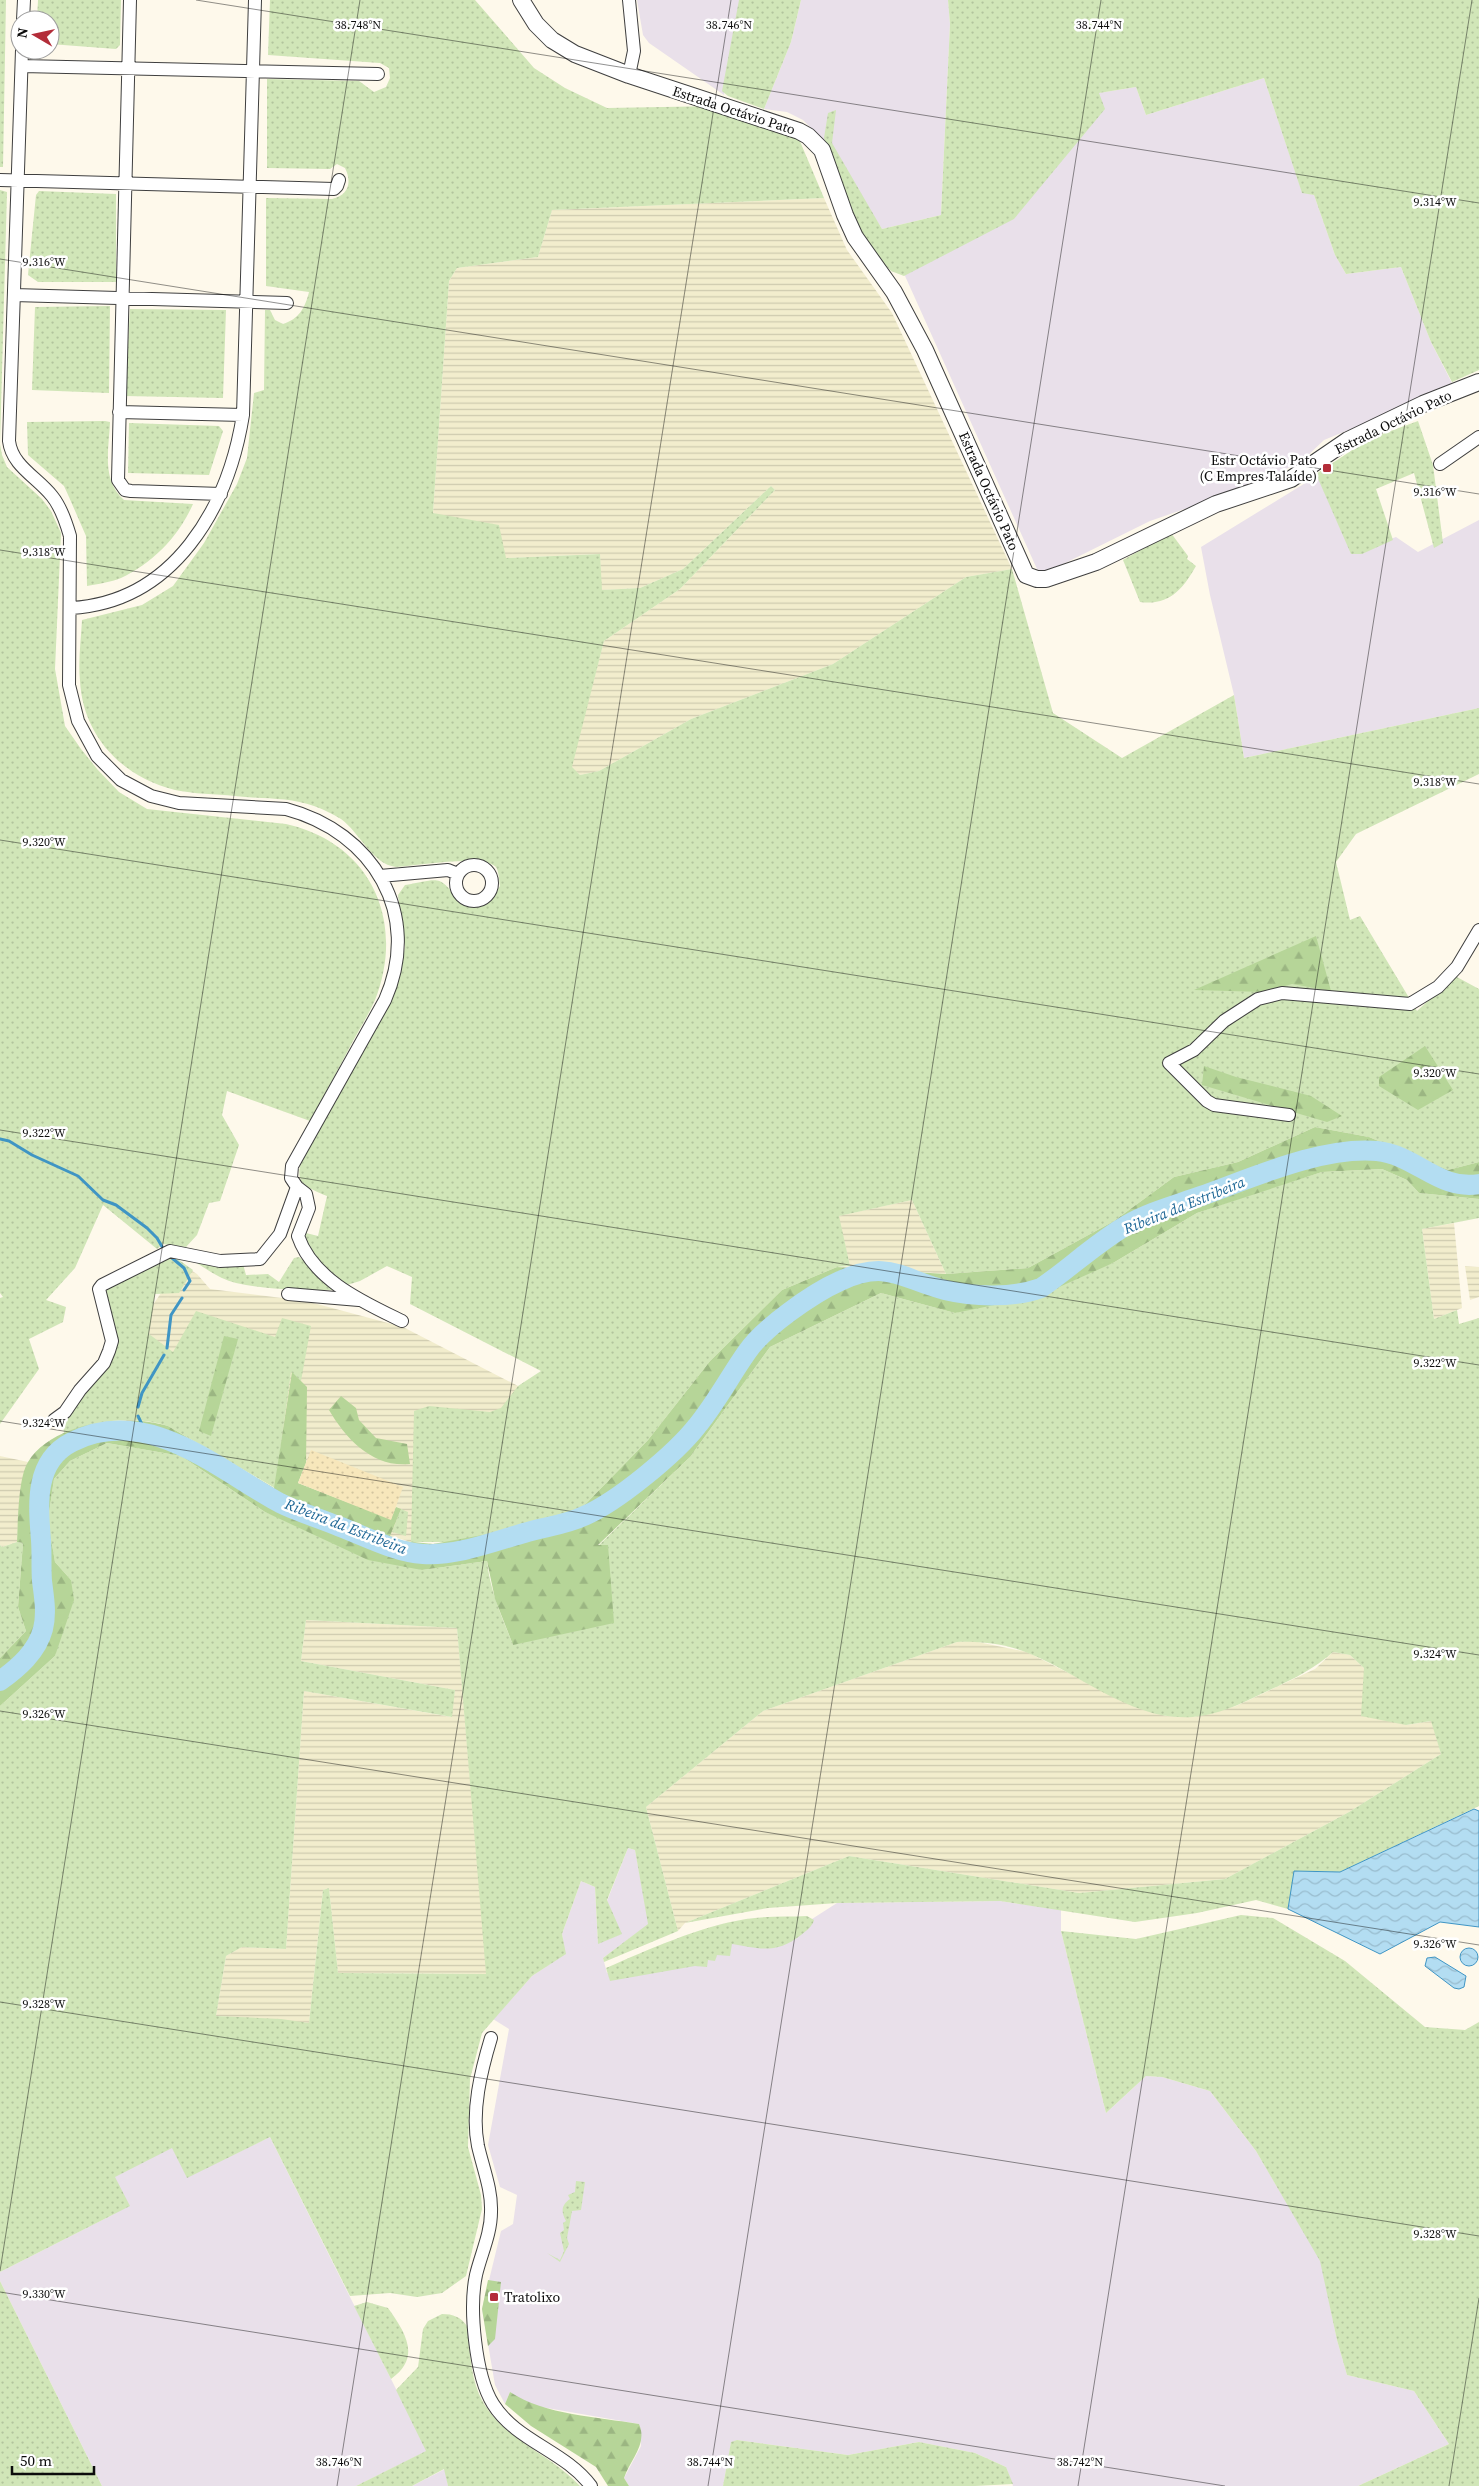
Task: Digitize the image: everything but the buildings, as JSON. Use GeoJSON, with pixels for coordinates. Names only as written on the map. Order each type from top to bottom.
{"type":"FeatureCollection","features":[{"type":"Feature","properties":{"kind":"street"},"geometry":{"type":"LineString","coordinates":[[130,0],[118,480],[125,490],[138,492],[221,494]]}},
{"type":"Feature","properties":{"kind":"street"},"geometry":{"type":"LineString","coordinates":[[71,608],[88,607],[112,601],[145,586],[163,573],[194,540],[221,494],[235,453],[243,415],[255,0]]}},
{"type":"Feature","properties":{"kind":"street","name":"Estrada Octávio Pato"},"geometry":{"type":"LineString","coordinates":[[521,0],[536,24],[552,40],[575,54],[629,76],[799,131],[817,144],[826,159],[854,237],[894,292],[926,350],[1026,575],[1037,579],[1046,579],[1096,562],[1216,504],[1292,479],[1348,440],[1423,404],[1479,382]]}},
{"type":"Feature","properties":{"kind":"street"},"geometry":{"type":"LineString","coordinates":[[629,0],[634,51],[629,76]]}},
{"type":"Feature","properties":{"kind":"street"},"geometry":{"type":"LineString","coordinates":[[22,60],[10,450],[20,466],[31,472],[53,497],[65,518],[70,536],[69,685],[78,721],[97,756],[121,780],[151,796],[179,803],[286,809],[302,813],[317,819],[347,837],[365,855],[380,876],[393,910],[398,936],[396,962],[388,994],[292,1166],[291,1178],[297,1187],[306,1194],[309,1208],[298,1236],[304,1252],[322,1272],[359,1300],[402,1322]]}},
{"type":"Feature","properties":{"kind":"street"},"geometry":{"type":"LineString","coordinates":[[22,66],[378,74]]}},
{"type":"Feature","properties":{"kind":"street"},"geometry":{"type":"LineString","coordinates":[[0,180],[334,189],[339,180]]}},
{"type":"Feature","properties":{"kind":"street"},"geometry":{"type":"LineString","coordinates":[[14,295],[246,300],[287,303]]}},
{"type":"Feature","properties":{"kind":"street"},"geometry":{"type":"LineString","coordinates":[[120,412],[243,415]]}},
{"type":"Feature","properties":{"kind":"street"},"geometry":{"type":"LineString","coordinates":[[1440,464],[1479,437]]}},
{"type":"Feature","properties":{"kind":"street"},"geometry":{"type":"LineString","coordinates":[[380,876],[448,870],[458,874]]}},
{"type":"Feature","properties":{"kind":"street"},"geometry":{"type":"LineString","coordinates":[[1289,1115],[1214,1105],[1200,1096],[1168,1064],[1194,1050],[1224,1021],[1258,999],[1282,993],[1410,1004],[1438,987],[1457,967],[1479,930]]}},
{"type":"Feature","properties":{"kind":"street"},"geometry":{"type":"LineString","coordinates":[[54,1420],[65,1412],[80,1390],[104,1363],[109,1351],[112,1341],[99,1289],[102,1285],[170,1251],[220,1261],[260,1259],[280,1234],[297,1187]]}},
{"type":"Feature","properties":{"kind":"street"},"geometry":{"type":"LineString","coordinates":[[288,1294],[359,1300]]}},
{"type":"Feature","properties":{"kind":"street"},"geometry":{"type":"LineString","coordinates":[[491,2038],[480,2083],[476,2127],[491,2199],[491,2214],[474,2287],[472,2306],[481,2368],[492,2402],[507,2420],[578,2470],[591,2486]]}},
{"type":"Feature","properties":{"kind":"shaded area"},"geometry":{"type":"Polygon","coordinates":[[[637,0],[743,0],[724,95],[649,43],[643,35],[637,0]]]}},
{"type":"Feature","properties":{"kind":"shaded area"},"geometry":{"type":"Polygon","coordinates":[[[801,0],[948,0],[950,24],[941,215],[882,229],[831,148],[803,120],[787,112],[764,109],[791,42],[801,0]]]}},
{"type":"Feature","properties":{"kind":"shaded area"},"geometry":{"type":"Polygon","coordinates":[[[1264,78],[1302,192],[1314,195],[1335,255],[1346,274],[1401,267],[1431,342],[1454,387],[1324,440],[1302,461],[1254,485],[1150,521],[1045,573],[1037,569],[901,267],[1099,93],[1136,87],[1146,115],[1264,78]]]}},
{"type":"Feature","properties":{"kind":"shaded area"},"geometry":{"type":"Polygon","coordinates":[[[824,198],[847,250],[892,313],[1012,569],[966,577],[833,664],[691,719],[599,771],[580,775],[571,767],[604,641],[680,589],[775,490],[771,486],[683,569],[640,588],[601,590],[600,554],[506,558],[433,513],[449,281],[457,268],[538,257],[552,210],[824,198]]]}},
{"type":"Feature","properties":{"kind":"shaded area"},"geometry":{"type":"Polygon","coordinates":[[[1320,474],[1354,552],[1396,537],[1418,552],[1479,520],[1479,708],[1244,758],[1234,695],[1210,595],[1201,547],[1320,474]]]}},
{"type":"Feature","properties":{"kind":"shaded area"},"geometry":{"type":"Polygon","coordinates":[[[912,1200],[946,1274],[850,1266],[838,1216],[912,1200]]]}},
{"type":"Feature","properties":{"kind":"shaded area"},"geometry":{"type":"Polygon","coordinates":[[[1454,1223],[1462,1308],[1434,1319],[1422,1229],[1454,1223]]]}},
{"type":"Feature","properties":{"kind":"shaded area"},"geometry":{"type":"Polygon","coordinates":[[[181,1264],[197,1274],[210,1289],[306,1301],[403,1327],[518,1386],[517,1402],[415,1543],[390,1536],[180,1363],[139,1325],[181,1264]]]}},
{"type":"Feature","properties":{"kind":"shaded area"},"geometry":{"type":"Polygon","coordinates":[[[1465,1266],[1479,1267],[1479,1297],[1470,1300],[1465,1266]]]}},
{"type":"Feature","properties":{"kind":"shaded area"},"geometry":{"type":"Polygon","coordinates":[[[0,1456],[28,1462],[20,1494],[17,1542],[2,1547],[0,1545],[0,1456]]]}},
{"type":"Feature","properties":{"kind":"shaded area"},"geometry":{"type":"Polygon","coordinates":[[[306,1620],[457,1628],[487,1974],[338,1973],[329,1888],[323,1890],[309,2023],[216,2016],[226,1956],[242,1947],[286,1949],[304,1691],[451,1717],[455,1690],[301,1661],[306,1620]]]}},
{"type":"Feature","properties":{"kind":"shaded area"},"geometry":{"type":"Polygon","coordinates":[[[973,1641],[1027,1652],[1134,1706],[1166,1716],[1194,1717],[1236,1706],[1315,1669],[1333,1652],[1350,1655],[1364,1668],[1406,1725],[1432,1721],[1441,1754],[1349,1812],[1225,1879],[1079,1893],[849,1856],[685,1923],[678,1931],[646,1807],[763,1711],[957,1642],[973,1641]]]}},
{"type":"Feature","properties":{"kind":"shaded area"},"geometry":{"type":"Polygon","coordinates":[[[628,1848],[635,1850],[649,1924],[603,1958],[607,1973],[812,1919],[837,1903],[1000,1901],[1061,1910],[1061,1931],[1106,2113],[1146,2076],[1162,2077],[1210,2091],[1256,2151],[1321,2261],[1337,2340],[1347,2375],[1414,2391],[1449,2444],[1358,2486],[1013,2486],[1006,2467],[975,2453],[919,2442],[848,2455],[737,2440],[731,2443],[723,2486],[629,2486],[624,2478],[641,2446],[639,2424],[541,2407],[523,2401],[510,2392],[505,2404],[495,2385],[482,2309],[501,2231],[513,2224],[517,2195],[500,2187],[488,2145],[509,2029],[493,2019],[532,1976],[565,1954],[562,1934],[581,1881],[595,1887],[598,1943],[621,1934],[607,1901],[628,1848]]]}},
{"type":"Feature","properties":{"kind":"shaded area"},"geometry":{"type":"Polygon","coordinates":[[[167,2129],[200,2171],[270,2137],[427,2451],[356,2486],[102,2486],[0,2281],[0,2272],[114,2214],[90,2168],[167,2129]]]}},
{"type":"Feature","properties":{"kind":"shaded area"},"geometry":{"type":"Polygon","coordinates":[[[445,2469],[448,2486],[412,2486],[445,2469]]]}},
{"type":"Feature","properties":{"kind":"green space"},"geometry":{"type":"Polygon","coordinates":[[[0,0],[6,0],[3,167],[0,167],[0,0]]]}},
{"type":"Feature","properties":{"kind":"green space"},"geometry":{"type":"Polygon","coordinates":[[[38,0],[121,0],[120,45],[116,49],[60,45],[60,10],[38,10],[38,0]]]}},
{"type":"Feature","properties":{"kind":"green space"},"geometry":{"type":"Polygon","coordinates":[[[270,0],[475,0],[534,68],[565,88],[607,108],[719,106],[799,139],[824,198],[552,210],[538,257],[457,268],[449,281],[433,513],[499,525],[506,558],[600,554],[602,590],[640,588],[683,569],[771,486],[775,490],[680,589],[604,641],[572,767],[580,775],[599,771],[691,719],[833,664],[966,577],[1012,569],[1053,713],[1122,758],[1234,695],[1244,758],[1479,708],[1479,774],[1356,834],[1336,862],[1350,920],[1360,916],[1417,1011],[1455,976],[1479,989],[1479,1162],[1448,1170],[1369,1137],[1315,1127],[1238,1162],[1174,1177],[1114,1221],[1028,1268],[946,1274],[912,1200],[839,1216],[850,1266],[837,1267],[782,1290],[710,1361],[648,1440],[571,1519],[453,1542],[411,1542],[414,1411],[429,1406],[490,1412],[501,1408],[518,1386],[541,1371],[410,1304],[412,1277],[387,1266],[360,1281],[347,1285],[317,1260],[304,1241],[306,1233],[318,1236],[327,1196],[303,1183],[299,1173],[300,1165],[303,1156],[396,990],[405,947],[398,895],[405,885],[432,880],[443,883],[448,887],[461,904],[473,907],[487,904],[500,886],[497,869],[489,863],[478,861],[396,867],[388,865],[373,854],[341,819],[314,806],[285,800],[182,791],[156,784],[122,764],[97,736],[83,701],[80,681],[79,658],[82,620],[142,605],[173,586],[204,543],[237,484],[247,458],[254,393],[264,390],[265,310],[270,310],[275,320],[283,324],[289,322],[297,316],[306,303],[309,292],[266,286],[266,198],[332,199],[342,194],[348,187],[345,168],[337,164],[330,169],[267,168],[267,79],[359,81],[374,92],[386,87],[390,78],[389,68],[380,63],[268,55],[270,0]]]}},
{"type":"Feature","properties":{"kind":"green space"},"geometry":{"type":"Polygon","coordinates":[[[739,0],[801,0],[791,42],[764,109],[728,96],[722,91],[739,0]]]}},
{"type":"Feature","properties":{"kind":"green space"},"geometry":{"type":"Polygon","coordinates":[[[948,0],[1479,0],[1479,370],[1452,382],[1431,342],[1401,267],[1346,274],[1335,255],[1314,195],[1302,193],[1264,78],[1146,115],[1136,87],[1099,93],[1105,109],[1014,219],[904,276],[891,271],[874,253],[853,219],[824,138],[828,113],[836,110],[832,143],[882,229],[941,215],[950,24],[948,0]]]}},
{"type":"Feature","properties":{"kind":"green space"},"geometry":{"type":"Polygon","coordinates":[[[0,190],[7,192],[0,444],[0,190]]]}},
{"type":"Feature","properties":{"kind":"green space"},"geometry":{"type":"Polygon","coordinates":[[[39,191],[116,194],[116,282],[38,282],[28,275],[36,195],[39,191]]]}},
{"type":"Feature","properties":{"kind":"green space"},"geometry":{"type":"Polygon","coordinates":[[[110,306],[109,393],[32,390],[35,307],[110,306]]]}},
{"type":"Feature","properties":{"kind":"green space"},"geometry":{"type":"Polygon","coordinates":[[[130,309],[226,310],[223,398],[125,396],[130,309]]]}},
{"type":"Feature","properties":{"kind":"green space"},"geometry":{"type":"Polygon","coordinates":[[[1418,421],[1433,465],[1443,543],[1434,548],[1414,473],[1376,489],[1393,540],[1362,554],[1351,554],[1316,474],[1369,439],[1418,421]]]}},
{"type":"Feature","properties":{"kind":"green space"},"geometry":{"type":"Polygon","coordinates":[[[27,422],[110,422],[109,474],[117,492],[124,500],[193,504],[173,538],[144,565],[121,578],[87,586],[86,536],[64,486],[28,455],[27,422]]]}},
{"type":"Feature","properties":{"kind":"green space"},"geometry":{"type":"Polygon","coordinates":[[[129,423],[219,426],[223,431],[209,475],[128,473],[129,423]]]}},
{"type":"Feature","properties":{"kind":"green space"},"geometry":{"type":"Polygon","coordinates":[[[0,444],[7,467],[42,499],[51,511],[61,533],[55,669],[65,726],[81,749],[119,792],[147,809],[286,824],[316,834],[340,848],[360,867],[374,889],[383,915],[386,942],[384,971],[375,1000],[310,1121],[227,1091],[222,1115],[239,1145],[220,1201],[209,1203],[197,1235],[186,1247],[163,1244],[157,1249],[103,1205],[75,1268],[46,1300],[66,1307],[63,1322],[29,1339],[39,1369],[0,1424],[0,1298],[3,1297],[0,1293],[0,444]]]}},
{"type":"Feature","properties":{"kind":"green space"},"geometry":{"type":"Polygon","coordinates":[[[1171,533],[1188,556],[1187,559],[1196,566],[1186,582],[1174,594],[1159,601],[1150,603],[1140,602],[1123,560],[1171,533]]]}},
{"type":"Feature","properties":{"kind":"green space"},"geometry":{"type":"Polygon","coordinates":[[[1316,936],[1331,991],[1292,984],[1264,992],[1194,990],[1316,936]]]}},
{"type":"Feature","properties":{"kind":"green space"},"geometry":{"type":"Polygon","coordinates":[[[1425,1046],[1453,1090],[1418,1110],[1379,1086],[1379,1077],[1425,1046]]]}},
{"type":"Feature","properties":{"kind":"green space"},"geometry":{"type":"Polygon","coordinates":[[[1204,1066],[1236,1077],[1311,1096],[1342,1116],[1327,1122],[1202,1085],[1204,1066]]]}},
{"type":"Feature","properties":{"kind":"green space"},"geometry":{"type":"Polygon","coordinates":[[[1315,1127],[1369,1137],[1448,1170],[1479,1162],[1479,1199],[1419,1193],[1407,1180],[1382,1169],[1322,1172],[1197,1213],[1113,1263],[1039,1296],[955,1313],[881,1293],[770,1347],[690,1457],[598,1545],[608,1545],[614,1623],[513,1645],[495,1599],[487,1561],[422,1570],[368,1560],[265,1512],[181,1456],[107,1443],[70,1461],[54,1479],[48,1520],[55,1562],[71,1580],[74,1600],[55,1656],[0,1706],[0,1658],[26,1631],[18,1607],[23,1543],[17,1542],[22,1478],[28,1462],[39,1448],[54,1438],[72,1430],[112,1421],[151,1422],[168,1426],[274,1488],[292,1372],[307,1387],[306,1463],[298,1483],[391,1519],[396,1507],[401,1509],[390,1536],[403,1541],[433,1544],[571,1519],[648,1440],[710,1361],[782,1290],[837,1267],[946,1274],[1028,1268],[1114,1221],[1174,1177],[1238,1162],[1315,1127]]]}},
{"type":"Feature","properties":{"kind":"green space"},"geometry":{"type":"Polygon","coordinates":[[[1382,1169],[1407,1180],[1419,1193],[1479,1199],[1479,1218],[1422,1229],[1434,1319],[1457,1310],[1459,1324],[1479,1318],[1479,1806],[1340,1872],[1295,1871],[1288,1909],[1256,1900],[1197,1913],[1135,1922],[1000,1901],[837,1903],[768,1908],[685,1923],[849,1856],[1079,1893],[1225,1879],[1349,1812],[1441,1754],[1431,1721],[1406,1725],[1361,1716],[1364,1668],[1350,1655],[1333,1652],[1299,1676],[1245,1702],[1211,1714],[1193,1717],[1171,1717],[1149,1712],[1128,1704],[1048,1662],[1020,1650],[993,1644],[957,1642],[763,1711],[646,1807],[678,1931],[604,1962],[603,1958],[648,1924],[635,1850],[628,1848],[607,1900],[622,1934],[598,1944],[595,1887],[581,1881],[562,1934],[566,1954],[532,1976],[482,2033],[470,2079],[468,2147],[481,2195],[482,2209],[466,2276],[442,2293],[417,2297],[390,2293],[350,2296],[270,2137],[187,2178],[172,2148],[115,2177],[130,2206],[0,2272],[0,1706],[55,1656],[71,1580],[55,1562],[48,1520],[54,1479],[70,1461],[107,1443],[181,1456],[265,1512],[422,1570],[487,1561],[494,1593],[513,1645],[608,1545],[598,1546],[690,1457],[770,1347],[881,1293],[955,1313],[1113,1263],[1197,1213],[1322,1172],[1382,1169]],[[306,1620],[301,1661],[455,1690],[452,1717],[304,1691],[286,1949],[242,1947],[226,1956],[216,2016],[281,2019],[309,2023],[323,1890],[329,1888],[338,1973],[486,1974],[457,1628],[306,1620]]]}},
{"type":"Feature","properties":{"kind":"green space"},"geometry":{"type":"Polygon","coordinates":[[[172,1255],[193,1270],[179,1293],[155,1294],[149,1334],[173,1352],[196,1311],[275,1337],[282,1318],[311,1326],[301,1381],[291,1372],[275,1488],[168,1426],[142,1421],[116,1420],[89,1425],[64,1433],[63,1426],[83,1391],[115,1353],[117,1341],[104,1289],[172,1255]]]}},
{"type":"Feature","properties":{"kind":"green space"},"geometry":{"type":"Polygon","coordinates":[[[299,1257],[339,1288],[336,1290],[286,1289],[236,1283],[219,1276],[192,1260],[243,1264],[246,1275],[268,1274],[279,1282],[294,1258],[299,1257]]]}},
{"type":"Feature","properties":{"kind":"green space"},"geometry":{"type":"Polygon","coordinates":[[[224,1336],[238,1339],[211,1436],[199,1431],[224,1336]]]}},
{"type":"Feature","properties":{"kind":"green space"},"geometry":{"type":"Polygon","coordinates":[[[341,1396],[356,1408],[359,1420],[376,1438],[407,1444],[410,1464],[384,1461],[373,1456],[352,1441],[329,1410],[341,1396]]]}},
{"type":"Feature","properties":{"kind":"green space"},"geometry":{"type":"Polygon","coordinates":[[[401,1509],[408,1512],[406,1536],[392,1532],[401,1509]]]}},
{"type":"Feature","properties":{"kind":"green space"},"geometry":{"type":"Polygon","coordinates":[[[17,1542],[23,1543],[18,1607],[26,1631],[0,1658],[0,1545],[2,1547],[17,1542]]]}},
{"type":"Feature","properties":{"kind":"green space"},"geometry":{"type":"Polygon","coordinates":[[[1241,1915],[1273,1918],[1345,1961],[1425,2027],[1465,2030],[1479,2022],[1479,2486],[1358,2486],[1449,2444],[1414,2391],[1347,2375],[1337,2340],[1320,2261],[1256,2151],[1210,2091],[1162,2077],[1146,2076],[1106,2113],[1061,1931],[1136,1939],[1241,1915]]]}},
{"type":"Feature","properties":{"kind":"green space"},"geometry":{"type":"Polygon","coordinates":[[[807,1916],[814,1920],[812,1925],[792,1941],[776,1948],[768,1949],[732,1944],[730,1956],[717,1955],[715,1961],[708,1960],[707,1967],[695,1966],[610,1981],[606,1968],[674,1939],[710,1927],[761,1917],[807,1916]]]}},
{"type":"Feature","properties":{"kind":"green space"},"geometry":{"type":"Polygon","coordinates":[[[576,2181],[585,2182],[581,2210],[572,2211],[567,2238],[569,2244],[560,2262],[547,2253],[560,2260],[564,2251],[560,2233],[564,2230],[563,2223],[566,2221],[563,2209],[570,2199],[568,2195],[575,2192],[576,2181]]]}},
{"type":"Feature","properties":{"kind":"green space"},"geometry":{"type":"Polygon","coordinates":[[[488,2280],[501,2282],[495,2339],[488,2346],[482,2309],[488,2280]]]}},
{"type":"Feature","properties":{"kind":"green space"},"geometry":{"type":"Polygon","coordinates":[[[0,2281],[102,2486],[0,2486],[0,2281]]]}},
{"type":"Feature","properties":{"kind":"green space"},"geometry":{"type":"Polygon","coordinates":[[[367,2302],[388,2308],[405,2335],[408,2344],[406,2362],[391,2379],[354,2306],[367,2302]]]}},
{"type":"Feature","properties":{"kind":"green space"},"geometry":{"type":"Polygon","coordinates":[[[442,2314],[456,2317],[467,2326],[476,2386],[488,2409],[499,2423],[568,2474],[580,2486],[448,2486],[444,2469],[412,2486],[356,2486],[426,2451],[396,2390],[418,2367],[423,2329],[428,2321],[442,2314]]]}},
{"type":"Feature","properties":{"kind":"green space"},"geometry":{"type":"Polygon","coordinates":[[[510,2392],[539,2406],[555,2410],[639,2424],[641,2431],[640,2445],[624,2478],[629,2486],[608,2486],[596,2467],[531,2426],[505,2404],[510,2392]]]}},
{"type":"Feature","properties":{"kind":"green space"},"geometry":{"type":"Polygon","coordinates":[[[737,2440],[848,2455],[919,2442],[975,2453],[1006,2467],[1013,2484],[975,2486],[723,2486],[731,2442],[737,2440]]]}},
{"type":"Feature","properties":{"kind":"sand"},"geometry":{"type":"Polygon","coordinates":[[[311,1450],[403,1487],[391,1520],[298,1483],[311,1450]]]}},
{"type":"Feature","properties":{"kind":"water"},"geometry":{"type":"Polygon","coordinates":[[[1474,1809],[1479,1811],[1479,1927],[1440,1922],[1380,1954],[1288,1909],[1294,1871],[1340,1872],[1474,1809]]]}},
{"type":"Feature","properties":{"kind":"water"},"geometry":{"type":"Polygon","coordinates":[[[1469,1948],[1475,1951],[1478,1957],[1475,1963],[1469,1966],[1463,1963],[1460,1957],[1463,1951],[1469,1948]]]}},
{"type":"Feature","properties":{"kind":"water"},"geometry":{"type":"Polygon","coordinates":[[[1435,1957],[1466,1976],[1464,1987],[1454,1988],[1425,1966],[1427,1958],[1435,1957]]]}},
{"type":"Feature","properties":{"kind":"waterway"},"geometry":{"type":"LineString","coordinates":[[0,1139],[9,1141],[32,1155],[78,1176],[103,1200],[116,1205],[147,1228],[157,1238],[164,1250]]}},
{"type":"Feature","properties":{"kind":"waterway","name":"Ribeira da Estribeira"},"geometry":{"type":"LineString","coordinates":[[0,1681],[20,1665],[32,1652],[43,1629],[45,1611],[39,1498],[45,1472],[51,1460],[60,1450],[72,1442],[100,1432],[128,1431],[155,1436],[181,1446],[207,1459],[280,1503],[390,1547],[423,1554],[461,1551],[569,1522],[597,1509],[628,1489],[675,1450],[697,1426],[747,1352],[764,1332],[816,1294],[856,1275],[883,1271],[930,1286],[968,1294],[1006,1295],[1030,1291],[1041,1288],[1105,1240],[1144,1216],[1288,1165],[1333,1153],[1377,1151],[1404,1159],[1439,1178],[1465,1185],[1479,1184]]}},
{"type":"Feature","properties":{"kind":"waterway"},"geometry":{"type":"LineString","coordinates":[[172,1258],[184,1268],[190,1281],[184,1290]]}},
{"type":"Feature","properties":{"kind":"waterway"},"geometry":{"type":"LineString","coordinates":[[167,1348],[171,1315],[182,1298]]}},
{"type":"Feature","properties":{"kind":"waterway"},"geometry":{"type":"LineString","coordinates":[[138,1407],[142,1393],[164,1355]]}},
{"type":"Feature","properties":{"kind":"waterway"},"geometry":{"type":"LineString","coordinates":[[138,1416],[146,1433]]}},
{"type":"Feature","properties":{"kind":"place","name":"Estr Octávio Pato (C Empres Talaíde)"},"geometry":{"type":"Point","coordinates":[1327,468]}},
{"type":"Feature","properties":{"kind":"place","name":"Tratolixo"},"geometry":{"type":"Point","coordinates":[494,2297]}}]}
